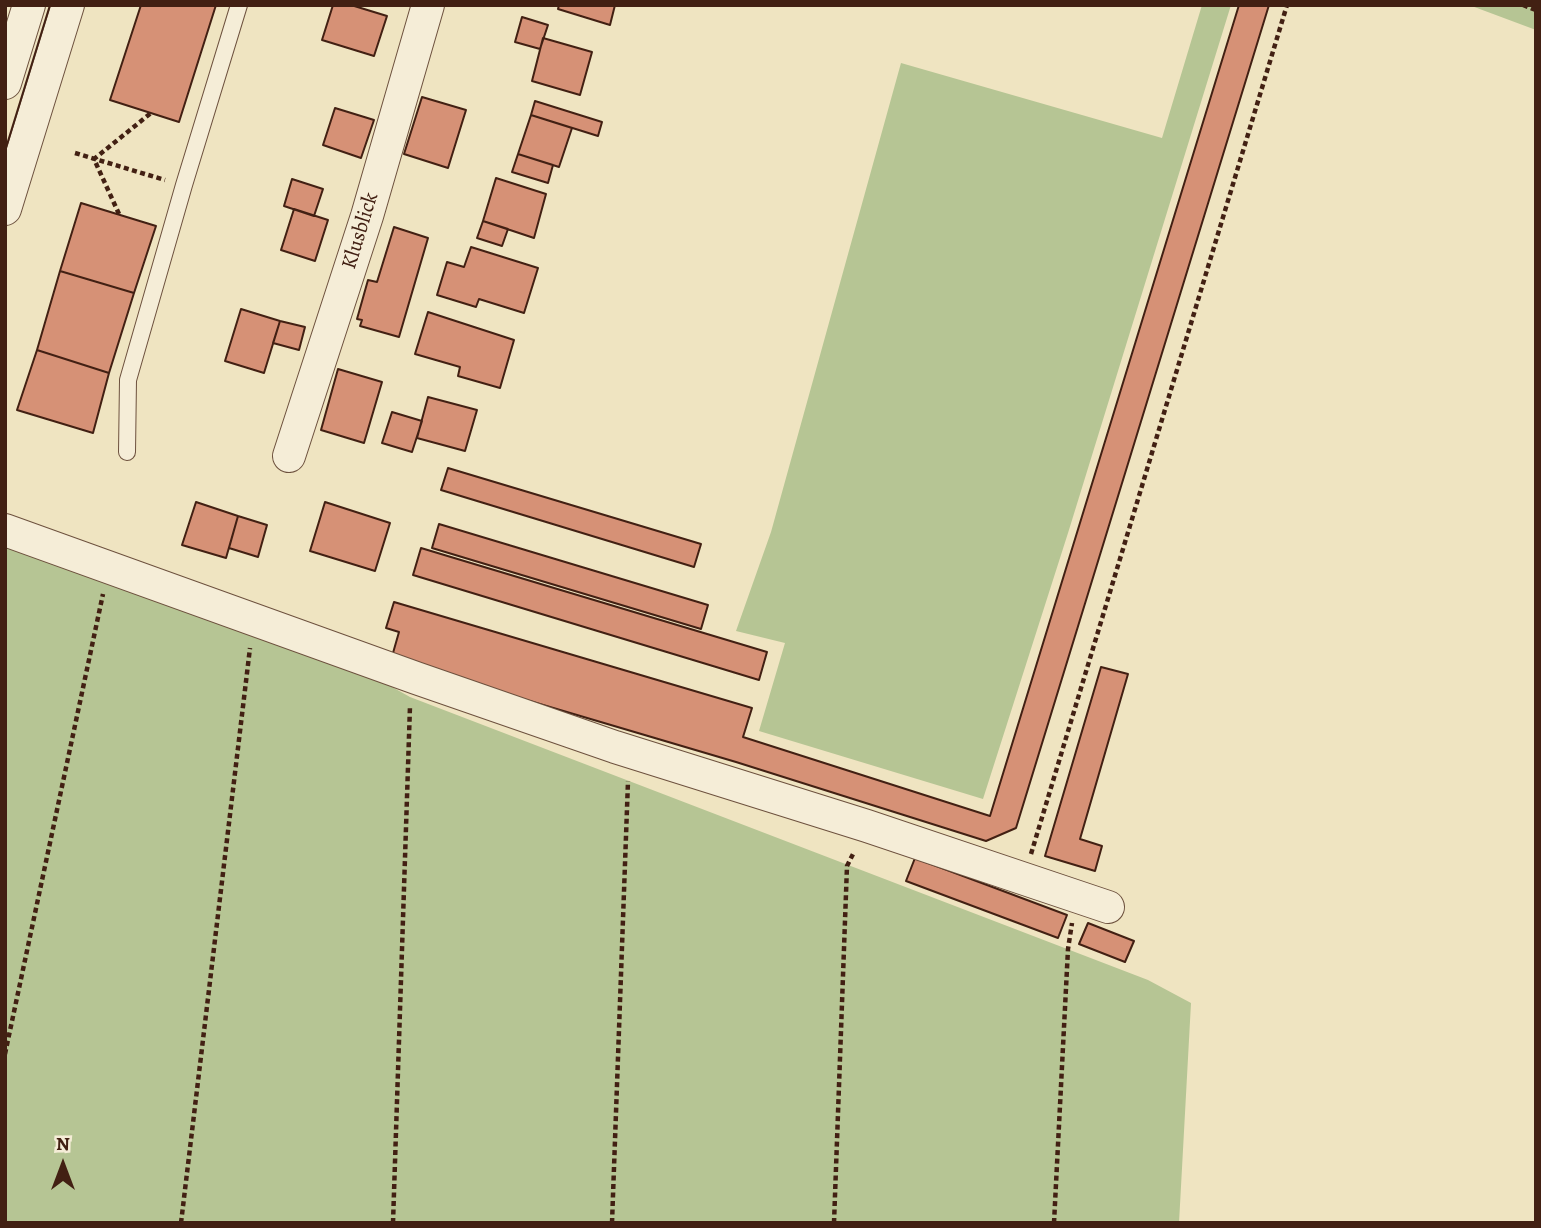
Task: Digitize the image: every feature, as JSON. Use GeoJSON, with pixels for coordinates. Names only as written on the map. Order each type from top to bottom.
{"type":"FeatureCollection","features":[{"type":"Feature","properties":{"kind":"street"},"geometry":{"type":"LineString","coordinates":[[5,83],[29,5]]}},
{"type":"Feature","properties":{"kind":"street"},"geometry":{"type":"LineString","coordinates":[[5,209],[68,5]]}},
{"type":"Feature","properties":{"kind":"street","name":"Klusblick"},"geometry":{"type":"LineString","coordinates":[[289,456],[367,216],[428,5]]}},
{"type":"Feature","properties":{"kind":"street"},"geometry":{"type":"LineString","coordinates":[[5,530],[416,678],[1108,907]]}},
{"type":"Feature","properties":{"kind":"lane"},"geometry":{"type":"LineString","coordinates":[[127,452],[128,380],[239,5]]}},
{"type":"Feature","properties":{"kind":"path"},"geometry":{"type":"LineString","coordinates":[[1024,878],[1287,5]]}},
{"type":"Feature","properties":{"kind":"path"},"geometry":{"type":"LineString","coordinates":[[1523,5],[1536,10]]}},
{"type":"Feature","properties":{"kind":"path"},"geometry":{"type":"LineString","coordinates":[[94,159],[151,113]]}},
{"type":"Feature","properties":{"kind":"path"},"geometry":{"type":"LineString","coordinates":[[75,153],[184,185]]}},
{"type":"Feature","properties":{"kind":"path"},"geometry":{"type":"LineString","coordinates":[[94,159],[119,214]]}},
{"type":"Feature","properties":{"kind":"path"},"geometry":{"type":"LineString","coordinates":[[5,1054],[106,584],[113,567]]}},
{"type":"Feature","properties":{"kind":"path"},"geometry":{"type":"LineString","coordinates":[[181,1223],[255,619]]}},
{"type":"Feature","properties":{"kind":"path"},"geometry":{"type":"LineString","coordinates":[[393,1223],[410,696],[416,678]]}},
{"type":"Feature","properties":{"kind":"path"},"geometry":{"type":"LineString","coordinates":[[612,1223],[628,780],[636,753]]}},
{"type":"Feature","properties":{"kind":"path"},"geometry":{"type":"LineString","coordinates":[[834,1223],[847,866],[867,826]]}},
{"type":"Feature","properties":{"kind":"path"},"geometry":{"type":"LineString","coordinates":[[1054,1223],[1068,949],[1076,897]]}},
{"type":"Feature","properties":{"kind":"green space"},"geometry":{"type":"Polygon","coordinates":[[[1202,5],[1231,5],[983,799],[759,731],[785,643],[736,631],[771,532],[901,63],[1162,138],[1202,5]]]}},
{"type":"Feature","properties":{"kind":"green space"},"geometry":{"type":"Polygon","coordinates":[[[1469,5],[1536,5],[1536,30],[1469,5]]]}},
{"type":"Feature","properties":{"kind":"green space"},"geometry":{"type":"Polygon","coordinates":[[[5,542],[106,584],[358,668],[410,697],[1148,980],[1191,1003],[1179,1223],[5,1223],[5,542]]]}},
{"type":"Feature","properties":{"kind":"building"},"geometry":{"type":"Polygon","coordinates":[[[141,5],[216,5],[179,122],[110,100],[141,5]]]}},
{"type":"Feature","properties":{"kind":"building"},"geometry":{"type":"Polygon","coordinates":[[[333,5],[351,5],[387,16],[374,56],[322,40],[333,5]]]}},
{"type":"Feature","properties":{"kind":"building"},"geometry":{"type":"Polygon","coordinates":[[[559,5],[615,5],[610,25],[558,9],[559,5]]]}},
{"type":"Feature","properties":{"kind":"building"},"geometry":{"type":"Polygon","coordinates":[[[1239,5],[1269,5],[1016,828],[986,841],[736,762],[391,660],[399,632],[386,628],[394,602],[752,708],[743,737],[990,816],[1239,5]]]}},
{"type":"Feature","properties":{"kind":"building"},"geometry":{"type":"Polygon","coordinates":[[[522,17],[548,25],[540,49],[515,42],[522,17]]]}},
{"type":"Feature","properties":{"kind":"building"},"geometry":{"type":"Polygon","coordinates":[[[543,38],[592,52],[580,95],[532,81],[543,38]]]}},
{"type":"Feature","properties":{"kind":"building"},"geometry":{"type":"Polygon","coordinates":[[[422,97],[466,110],[448,168],[404,154],[422,97]]]}},
{"type":"Feature","properties":{"kind":"building"},"geometry":{"type":"Polygon","coordinates":[[[535,101],[602,122],[598,136],[531,115],[535,101]]]}},
{"type":"Feature","properties":{"kind":"building"},"geometry":{"type":"Polygon","coordinates":[[[335,108],[374,120],[361,158],[323,145],[335,108]]]}},
{"type":"Feature","properties":{"kind":"building"},"geometry":{"type":"Polygon","coordinates":[[[531,115],[572,128],[559,167],[518,154],[531,115]]]}},
{"type":"Feature","properties":{"kind":"building"},"geometry":{"type":"Polygon","coordinates":[[[518,154],[553,165],[548,183],[512,172],[518,154]]]}},
{"type":"Feature","properties":{"kind":"building"},"geometry":{"type":"Polygon","coordinates":[[[496,178],[546,194],[534,238],[483,221],[496,178]]]}},
{"type":"Feature","properties":{"kind":"building"},"geometry":{"type":"Polygon","coordinates":[[[292,179],[323,189],[314,216],[284,206],[292,179]]]}},
{"type":"Feature","properties":{"kind":"building"},"geometry":{"type":"Polygon","coordinates":[[[81,203],[156,226],[134,293],[60,271],[81,203]]]}},
{"type":"Feature","properties":{"kind":"building"},"geometry":{"type":"Polygon","coordinates":[[[294,209],[328,220],[315,261],[281,250],[294,209]]]}},
{"type":"Feature","properties":{"kind":"building"},"geometry":{"type":"Polygon","coordinates":[[[483,221],[508,229],[502,246],[477,238],[483,221]]]}},
{"type":"Feature","properties":{"kind":"building"},"geometry":{"type":"Polygon","coordinates":[[[394,227],[428,238],[399,337],[360,326],[362,320],[357,319],[368,280],[377,282],[394,227]]]}},
{"type":"Feature","properties":{"kind":"building"},"geometry":{"type":"Polygon","coordinates":[[[471,247],[538,268],[524,313],[479,299],[476,307],[437,295],[447,262],[464,267],[471,247]]]}},
{"type":"Feature","properties":{"kind":"building"},"geometry":{"type":"Polygon","coordinates":[[[60,271],[134,293],[109,373],[37,350],[60,271]]]}},
{"type":"Feature","properties":{"kind":"building"},"geometry":{"type":"Polygon","coordinates":[[[241,309],[280,321],[264,373],[225,361],[241,309]]]}},
{"type":"Feature","properties":{"kind":"building"},"geometry":{"type":"Polygon","coordinates":[[[428,312],[514,340],[500,388],[458,376],[460,367],[415,354],[428,312]]]}},
{"type":"Feature","properties":{"kind":"building"},"geometry":{"type":"Polygon","coordinates":[[[280,321],[305,327],[299,350],[273,343],[280,321]]]}},
{"type":"Feature","properties":{"kind":"building"},"geometry":{"type":"Polygon","coordinates":[[[37,350],[109,373],[93,433],[17,410],[37,350]]]}},
{"type":"Feature","properties":{"kind":"building"},"geometry":{"type":"Polygon","coordinates":[[[338,369],[382,382],[364,443],[321,430],[338,369]]]}},
{"type":"Feature","properties":{"kind":"building"},"geometry":{"type":"Polygon","coordinates":[[[428,397],[477,410],[465,451],[417,438],[428,397]]]}},
{"type":"Feature","properties":{"kind":"building"},"geometry":{"type":"Polygon","coordinates":[[[392,412],[422,421],[412,452],[382,443],[392,412]]]}},
{"type":"Feature","properties":{"kind":"building"},"geometry":{"type":"Polygon","coordinates":[[[448,468],[701,544],[694,567],[441,490],[448,468]]]}},
{"type":"Feature","properties":{"kind":"building"},"geometry":{"type":"Polygon","coordinates":[[[196,502],[238,516],[226,558],[182,545],[196,502]]]}},
{"type":"Feature","properties":{"kind":"building"},"geometry":{"type":"Polygon","coordinates":[[[325,502],[390,523],[375,571],[310,551],[325,502]]]}},
{"type":"Feature","properties":{"kind":"building"},"geometry":{"type":"Polygon","coordinates":[[[238,516],[267,525],[258,557],[229,548],[238,516]]]}},
{"type":"Feature","properties":{"kind":"building"},"geometry":{"type":"Polygon","coordinates":[[[439,524],[708,605],[701,629],[432,548],[439,524]]]}},
{"type":"Feature","properties":{"kind":"building"},"geometry":{"type":"Polygon","coordinates":[[[421,548],[767,652],[759,680],[413,575],[421,548]]]}},
{"type":"Feature","properties":{"kind":"building"},"geometry":{"type":"Polygon","coordinates":[[[1101,667],[1128,674],[1080,839],[1102,846],[1095,871],[1045,856],[1101,667]]]}},
{"type":"Feature","properties":{"kind":"building"},"geometry":{"type":"Polygon","coordinates":[[[915,858],[1067,915],[1058,938],[906,881],[915,858]]]}},
{"type":"Feature","properties":{"kind":"building"},"geometry":{"type":"Polygon","coordinates":[[[1088,923],[1134,941],[1125,962],[1079,944],[1088,923]]]}},
{"type":"Feature","properties":{"kind":"tram line"},"geometry":{"type":"LineString","coordinates":[[5,151],[50,5]]}}]}
